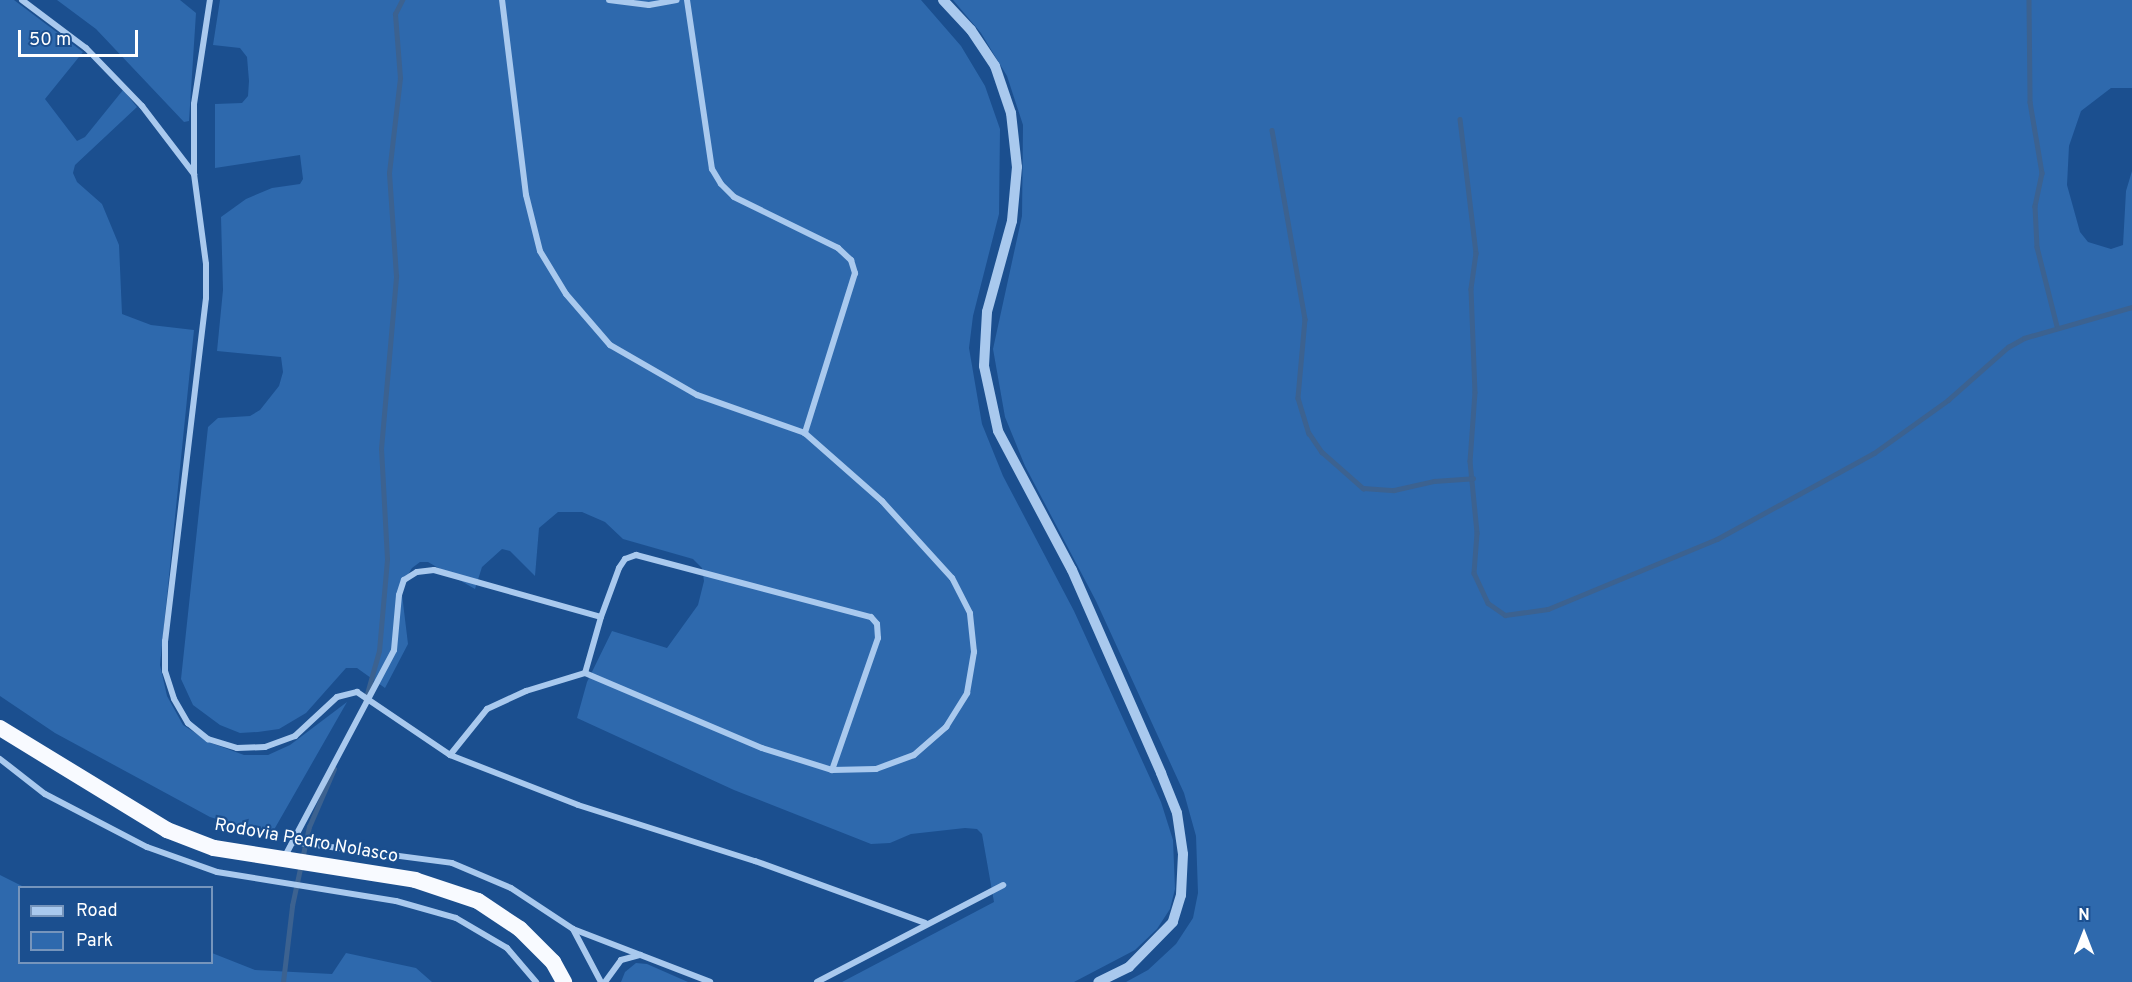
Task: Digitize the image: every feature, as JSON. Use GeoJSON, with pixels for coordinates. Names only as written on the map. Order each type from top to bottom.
{"type":"FeatureCollection","features":[{"type":"Feature","properties":{"kind":"highway","name":"Rodovia Pedro Nolasco"},"geometry":{"type":"LineString","coordinates":[[0,728],[167,830],[214,848],[282,861],[415,880],[478,901],[520,929],[552,962],[564,982]]}},
{"type":"Feature","properties":{"kind":"street"},"geometry":{"type":"LineString","coordinates":[[22,0],[86,48],[142,106],[194,174]]}},
{"type":"Feature","properties":{"kind":"street"},"geometry":{"type":"LineString","coordinates":[[210,0],[194,104],[194,174],[206,264],[206,298],[165,641],[165,671],[174,699],[188,723],[208,739],[237,748],[265,747],[295,736],[337,697],[348,692],[368,697],[450,755],[578,805],[755,861],[925,923]]}},
{"type":"Feature","properties":{"kind":"street"},"geometry":{"type":"LineString","coordinates":[[450,755],[487,710],[526,691],[585,673],[762,748],[832,770],[876,769],[914,755],[946,727],[967,693],[974,652],[970,613],[951,578],[882,501],[806,433],[697,395],[610,345],[566,294],[540,251],[526,195],[502,0]]}},
{"type":"Feature","properties":{"kind":"street"},"geometry":{"type":"LineString","coordinates":[[609,0],[649,5],[677,0]]}},
{"type":"Feature","properties":{"kind":"street"},"geometry":{"type":"LineString","coordinates":[[687,0],[712,169],[721,184],[734,197],[838,248],[851,260],[855,273],[806,433]]}},
{"type":"Feature","properties":{"kind":"street"},"geometry":{"type":"LineString","coordinates":[[943,0],[971,30],[995,66],[1011,113],[1017,168],[1012,221],[987,312],[984,366],[998,430],[1072,570],[1161,773],[1177,813],[1182,844],[1181,895],[1173,922],[1128,967],[1098,982]]}},
{"type":"Feature","properties":{"kind":"street"},"geometry":{"type":"LineString","coordinates":[[585,673],[601,617],[619,568],[625,559],[636,555],[871,617],[877,624],[878,638],[832,770]]}},
{"type":"Feature","properties":{"kind":"street"},"geometry":{"type":"LineString","coordinates":[[282,861],[394,650],[404,580],[417,572],[434,570],[601,617]]}},
{"type":"Feature","properties":{"kind":"street"},"geometry":{"type":"LineString","coordinates":[[0,759],[45,794],[147,847],[217,872],[396,901],[456,918],[507,948],[536,982]]}},
{"type":"Feature","properties":{"kind":"street"},"geometry":{"type":"LineString","coordinates":[[293,842],[452,863],[511,888],[573,929],[710,982]]}},
{"type":"Feature","properties":{"kind":"street"},"geometry":{"type":"LineString","coordinates":[[817,982],[925,923],[1003,885]]}},
{"type":"Feature","properties":{"kind":"street"},"geometry":{"type":"LineString","coordinates":[[573,929],[603,982],[621,960],[641,955]]}},
{"type":"Feature","properties":{"kind":"green space"},"geometry":{"type":"Polygon","coordinates":[[[0,0],[14,0],[83,52],[45,99],[77,141],[85,137],[123,90],[137,107],[75,165],[73,173],[77,182],[102,204],[119,245],[122,314],[151,325],[194,330],[160,665],[167,696],[183,725],[211,743],[244,755],[268,755],[290,745],[347,702],[271,835],[210,817],[55,733],[0,696],[0,0]]]}},
{"type":"Feature","properties":{"kind":"green space"},"geometry":{"type":"Polygon","coordinates":[[[57,0],[180,0],[196,13],[189,121],[184,122],[96,29],[57,0]]]}},
{"type":"Feature","properties":{"kind":"green space"},"geometry":{"type":"Polygon","coordinates":[[[220,0],[921,0],[961,46],[985,86],[1000,129],[999,214],[973,316],[969,348],[982,424],[1003,476],[1074,611],[1161,802],[1173,840],[1175,889],[1170,909],[1157,929],[1135,950],[1074,982],[842,982],[994,902],[982,834],[977,829],[965,828],[911,834],[890,843],[871,844],[734,790],[577,718],[587,682],[612,631],[667,648],[698,605],[704,581],[702,568],[693,559],[623,539],[605,522],[582,512],[558,512],[539,528],[535,576],[510,551],[502,549],[482,567],[475,589],[428,562],[420,562],[412,568],[401,586],[408,644],[385,688],[357,668],[346,668],[306,713],[279,729],[258,732],[240,733],[220,725],[193,705],[181,679],[208,427],[218,418],[250,416],[260,410],[279,386],[283,372],[281,357],[217,351],[223,290],[221,217],[246,199],[272,188],[300,184],[303,179],[300,155],[215,168],[215,104],[242,103],[248,96],[249,81],[247,57],[240,48],[213,45],[220,0]]]}},
{"type":"Feature","properties":{"kind":"green space"},"geometry":{"type":"Polygon","coordinates":[[[953,0],[2132,0],[2132,88],[2111,88],[2081,111],[2069,146],[2067,185],[2080,232],[2088,242],[2111,249],[2123,245],[2126,191],[2132,171],[2132,982],[1126,982],[1148,970],[1176,944],[1193,918],[1198,893],[1196,836],[1184,793],[1096,601],[1025,466],[1005,417],[993,349],[1022,216],[1023,125],[1007,76],[981,33],[953,0]]]}},
{"type":"Feature","properties":{"kind":"green space"},"geometry":{"type":"Polygon","coordinates":[[[0,875],[22,886],[18,886],[18,964],[213,964],[213,953],[255,970],[332,974],[346,953],[416,968],[432,982],[0,982],[0,875]]]}},
{"type":"Feature","properties":{"kind":"green space"},"geometry":{"type":"Polygon","coordinates":[[[636,963],[647,964],[688,982],[621,982],[625,972],[636,963]]]}},
{"type":"Feature","properties":{"kind":"waterway"},"geometry":{"type":"LineString","coordinates":[[365,701],[379,651],[387,559],[381,449],[396,276],[389,173],[400,78],[395,14],[402,0]]}},
{"type":"Feature","properties":{"kind":"waterway"},"geometry":{"type":"LineString","coordinates":[[2029,0],[2030,102],[2042,173],[2035,206],[2037,247],[2057,326]]}},
{"type":"Feature","properties":{"kind":"waterway"},"geometry":{"type":"LineString","coordinates":[[1460,119],[1476,253],[1471,289],[1475,392],[1470,461],[1477,533],[1474,573],[1488,603],[1505,615],[1548,609],[1717,539],[1874,453],[1948,400],[2008,347],[2024,338],[2132,307]]}},
{"type":"Feature","properties":{"kind":"waterway"},"geometry":{"type":"LineString","coordinates":[[1272,130],[1305,319],[1298,398],[1309,433],[1322,452],[1363,488],[1394,490],[1434,481],[1473,478]]}},
{"type":"Feature","properties":{"kind":"waterway"},"geometry":{"type":"LineString","coordinates":[[283,982],[292,906],[309,827],[334,769]]}}]}
